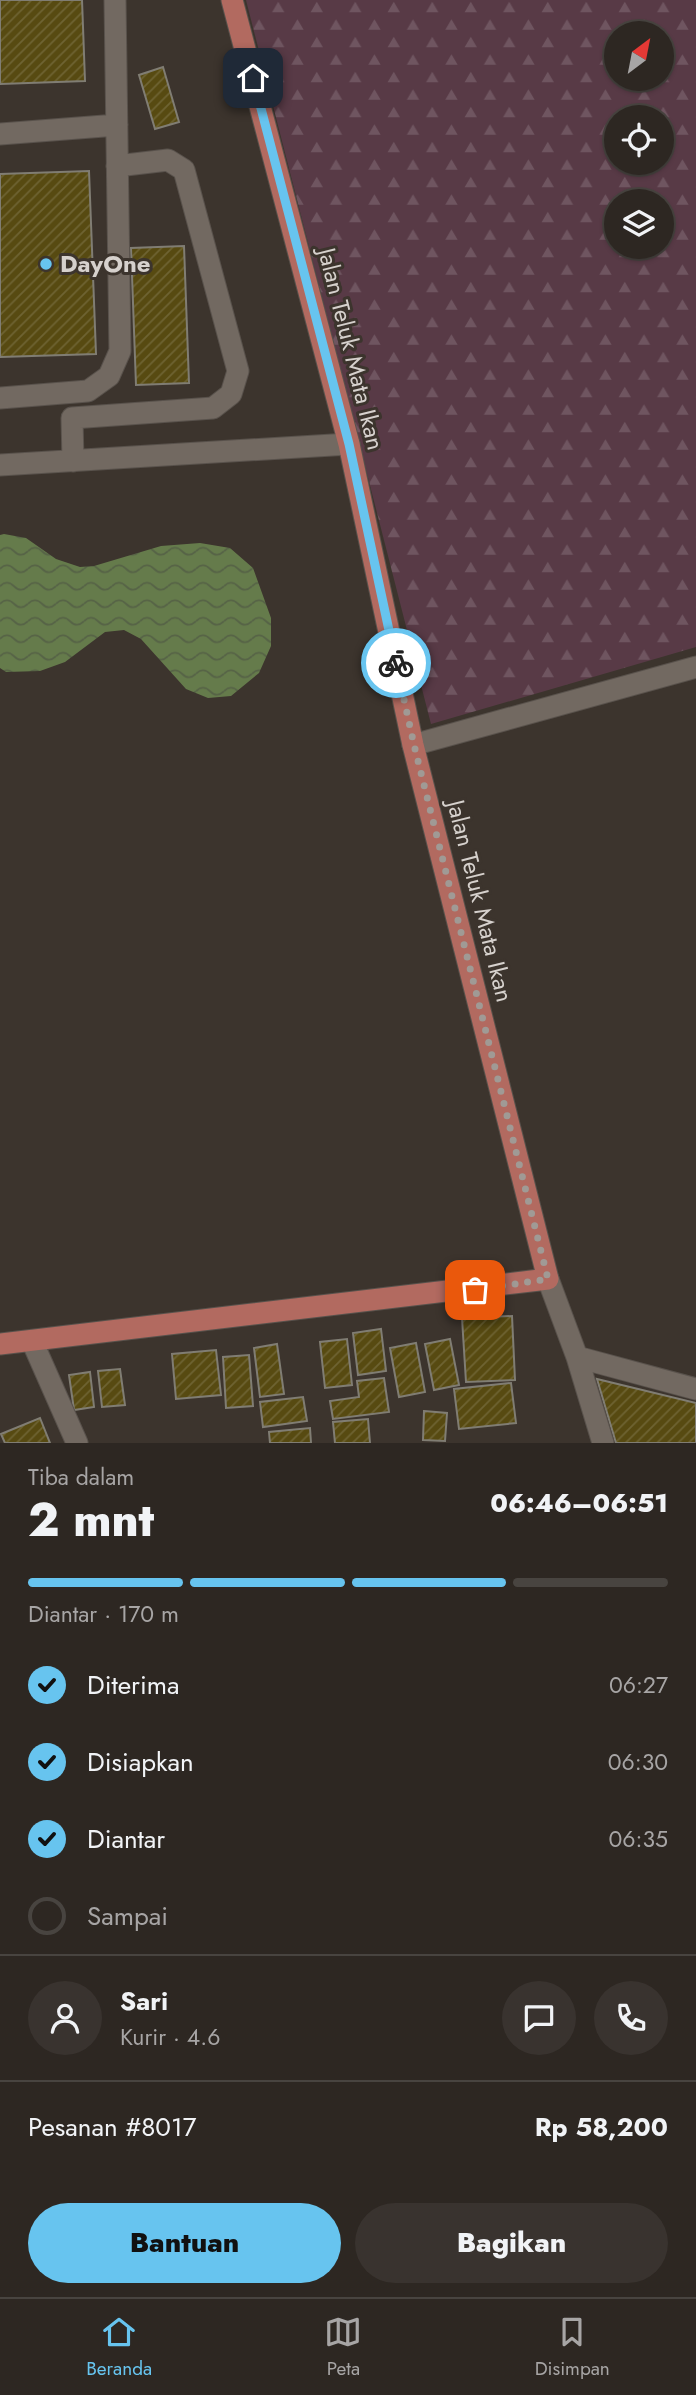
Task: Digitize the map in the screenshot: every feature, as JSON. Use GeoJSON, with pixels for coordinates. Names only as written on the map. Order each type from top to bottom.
{"type":"FeatureCollection","features":[{"type":"Feature","properties":{"kind":"main road","name":"Jalan Teluk Mata Ikan"},"geometry":{"type":"LineString","coordinates":[[232,0],[349,444],[414,745],[548,1279]]}},
{"type":"Feature","properties":{"kind":"main road"},"geometry":{"type":"LineString","coordinates":[[0,1344],[548,1279]]}},
{"type":"Feature","properties":{"kind":"street"},"geometry":{"type":"LineString","coordinates":[[0,398],[88,391],[109,376],[120,351],[115,0]]}},
{"type":"Feature","properties":{"kind":"street"},"geometry":{"type":"LineString","coordinates":[[0,134],[117,125]]}},
{"type":"Feature","properties":{"kind":"street"},"geometry":{"type":"LineString","coordinates":[[74,461],[72,418],[213,408],[231,394],[238,371],[184,170],[168,160],[117,166]]}},
{"type":"Feature","properties":{"kind":"street"},"geometry":{"type":"LineString","coordinates":[[0,465],[349,444]]}},
{"type":"Feature","properties":{"kind":"street"},"geometry":{"type":"LineString","coordinates":[[414,745],[696,667]]}},
{"type":"Feature","properties":{"kind":"street"},"geometry":{"type":"LineString","coordinates":[[548,1279],[577,1357],[603,1443]]}},
{"type":"Feature","properties":{"kind":"street"},"geometry":{"type":"LineString","coordinates":[[32,1341],[77,1443]]}},
{"type":"Feature","properties":{"kind":"street"},"geometry":{"type":"LineString","coordinates":[[577,1357],[696,1389]]}},
{"type":"Feature","properties":{"kind":"green space"},"geometry":{"type":"Polygon","coordinates":[[[246,0],[696,0],[696,647],[431,724],[246,0]]]}},
{"type":"Feature","properties":{"kind":"water"},"geometry":{"type":"Polygon","coordinates":[[[0,535],[26,538],[56,559],[80,567],[94,566],[161,546],[200,543],[230,548],[253,568],[271,618],[271,646],[259,673],[231,696],[208,698],[186,689],[141,639],[124,630],[105,632],[65,662],[40,671],[6,672],[0,668],[0,535]]]}},
{"type":"Feature","properties":{"kind":"building"},"geometry":{"type":"Polygon","coordinates":[[[0,0],[82,0],[85,81],[0,84],[0,0]]]}},
{"type":"Feature","properties":{"kind":"building"},"geometry":{"type":"Polygon","coordinates":[[[163,67],[179,122],[155,129],[139,75],[163,67]]]}},
{"type":"Feature","properties":{"kind":"building","name":"DayOne"},"geometry":{"type":"Polygon","coordinates":[[[89,171],[96,354],[0,357],[0,174],[89,171]]]}},
{"type":"Feature","properties":{"kind":"building"},"geometry":{"type":"Polygon","coordinates":[[[184,246],[189,383],[136,385],[131,248],[184,246]]]}},
{"type":"Feature","properties":{"kind":"building"},"geometry":{"type":"Polygon","coordinates":[[[512,1316],[515,1380],[466,1382],[462,1318],[512,1316]]]}},
{"type":"Feature","properties":{"kind":"building"},"geometry":{"type":"Polygon","coordinates":[[[381,1329],[386,1371],[358,1375],[353,1333],[381,1329]]]}},
{"type":"Feature","properties":{"kind":"building"},"geometry":{"type":"Polygon","coordinates":[[[347,1339],[352,1385],[325,1388],[320,1342],[347,1339]]]}},
{"type":"Feature","properties":{"kind":"building"},"geometry":{"type":"Polygon","coordinates":[[[450,1339],[459,1385],[434,1390],[425,1344],[450,1339]]]}},
{"type":"Feature","properties":{"kind":"building"},"geometry":{"type":"Polygon","coordinates":[[[416,1343],[425,1392],[399,1397],[390,1348],[416,1343]]]}},
{"type":"Feature","properties":{"kind":"building"},"geometry":{"type":"Polygon","coordinates":[[[277,1344],[284,1394],[260,1397],[254,1348],[277,1344]]]}},
{"type":"Feature","properties":{"kind":"building"},"geometry":{"type":"Polygon","coordinates":[[[216,1350],[221,1395],[176,1399],[172,1354],[216,1350]]]}},
{"type":"Feature","properties":{"kind":"building"},"geometry":{"type":"Polygon","coordinates":[[[249,1355],[253,1406],[226,1408],[223,1357],[249,1355]]]}},
{"type":"Feature","properties":{"kind":"building"},"geometry":{"type":"Polygon","coordinates":[[[120,1369],[125,1405],[102,1407],[98,1371],[120,1369]]]}},
{"type":"Feature","properties":{"kind":"building"},"geometry":{"type":"Polygon","coordinates":[[[90,1372],[94,1407],[74,1410],[69,1375],[90,1372]]]}},
{"type":"Feature","properties":{"kind":"building"},"geometry":{"type":"Polygon","coordinates":[[[384,1378],[389,1412],[333,1419],[330,1401],[359,1397],[357,1381],[384,1378]]]}},
{"type":"Feature","properties":{"kind":"building"},"geometry":{"type":"Polygon","coordinates":[[[597,1379],[696,1403],[696,1443],[616,1443],[597,1379]]]}},
{"type":"Feature","properties":{"kind":"building"},"geometry":{"type":"Polygon","coordinates":[[[511,1383],[516,1423],[459,1429],[454,1389],[511,1383]]]}},
{"type":"Feature","properties":{"kind":"building"},"geometry":{"type":"Polygon","coordinates":[[[303,1397],[307,1421],[263,1427],[260,1402],[303,1397]]]}},
{"type":"Feature","properties":{"kind":"building"},"geometry":{"type":"Polygon","coordinates":[[[424,1411],[447,1413],[445,1441],[423,1440],[424,1411]]]}},
{"type":"Feature","properties":{"kind":"building"},"geometry":{"type":"Polygon","coordinates":[[[40,1418],[50,1443],[5,1443],[1,1434],[40,1418]]]}},
{"type":"Feature","properties":{"kind":"building"},"geometry":{"type":"Polygon","coordinates":[[[368,1419],[370,1443],[335,1443],[333,1422],[368,1419]]]}},
{"type":"Feature","properties":{"kind":"building"},"geometry":{"type":"Polygon","coordinates":[[[310,1428],[311,1443],[270,1443],[269,1432],[310,1428]]]}},
{"type":"Feature","properties":{"kind":"way so far"},"geometry":{"type":"LineString","coordinates":[[396,663],[414,745],[548,1279],[475,1290]]}},
{"type":"Feature","properties":{"kind":"place","name":"DayOne"},"geometry":{"type":"Point","coordinates":[46,264]}},
{"type":"Feature","properties":{"kind":"route"},"geometry":{"type":"LineString","coordinates":[[253,78],[349,444],[396,663]]}}]}
